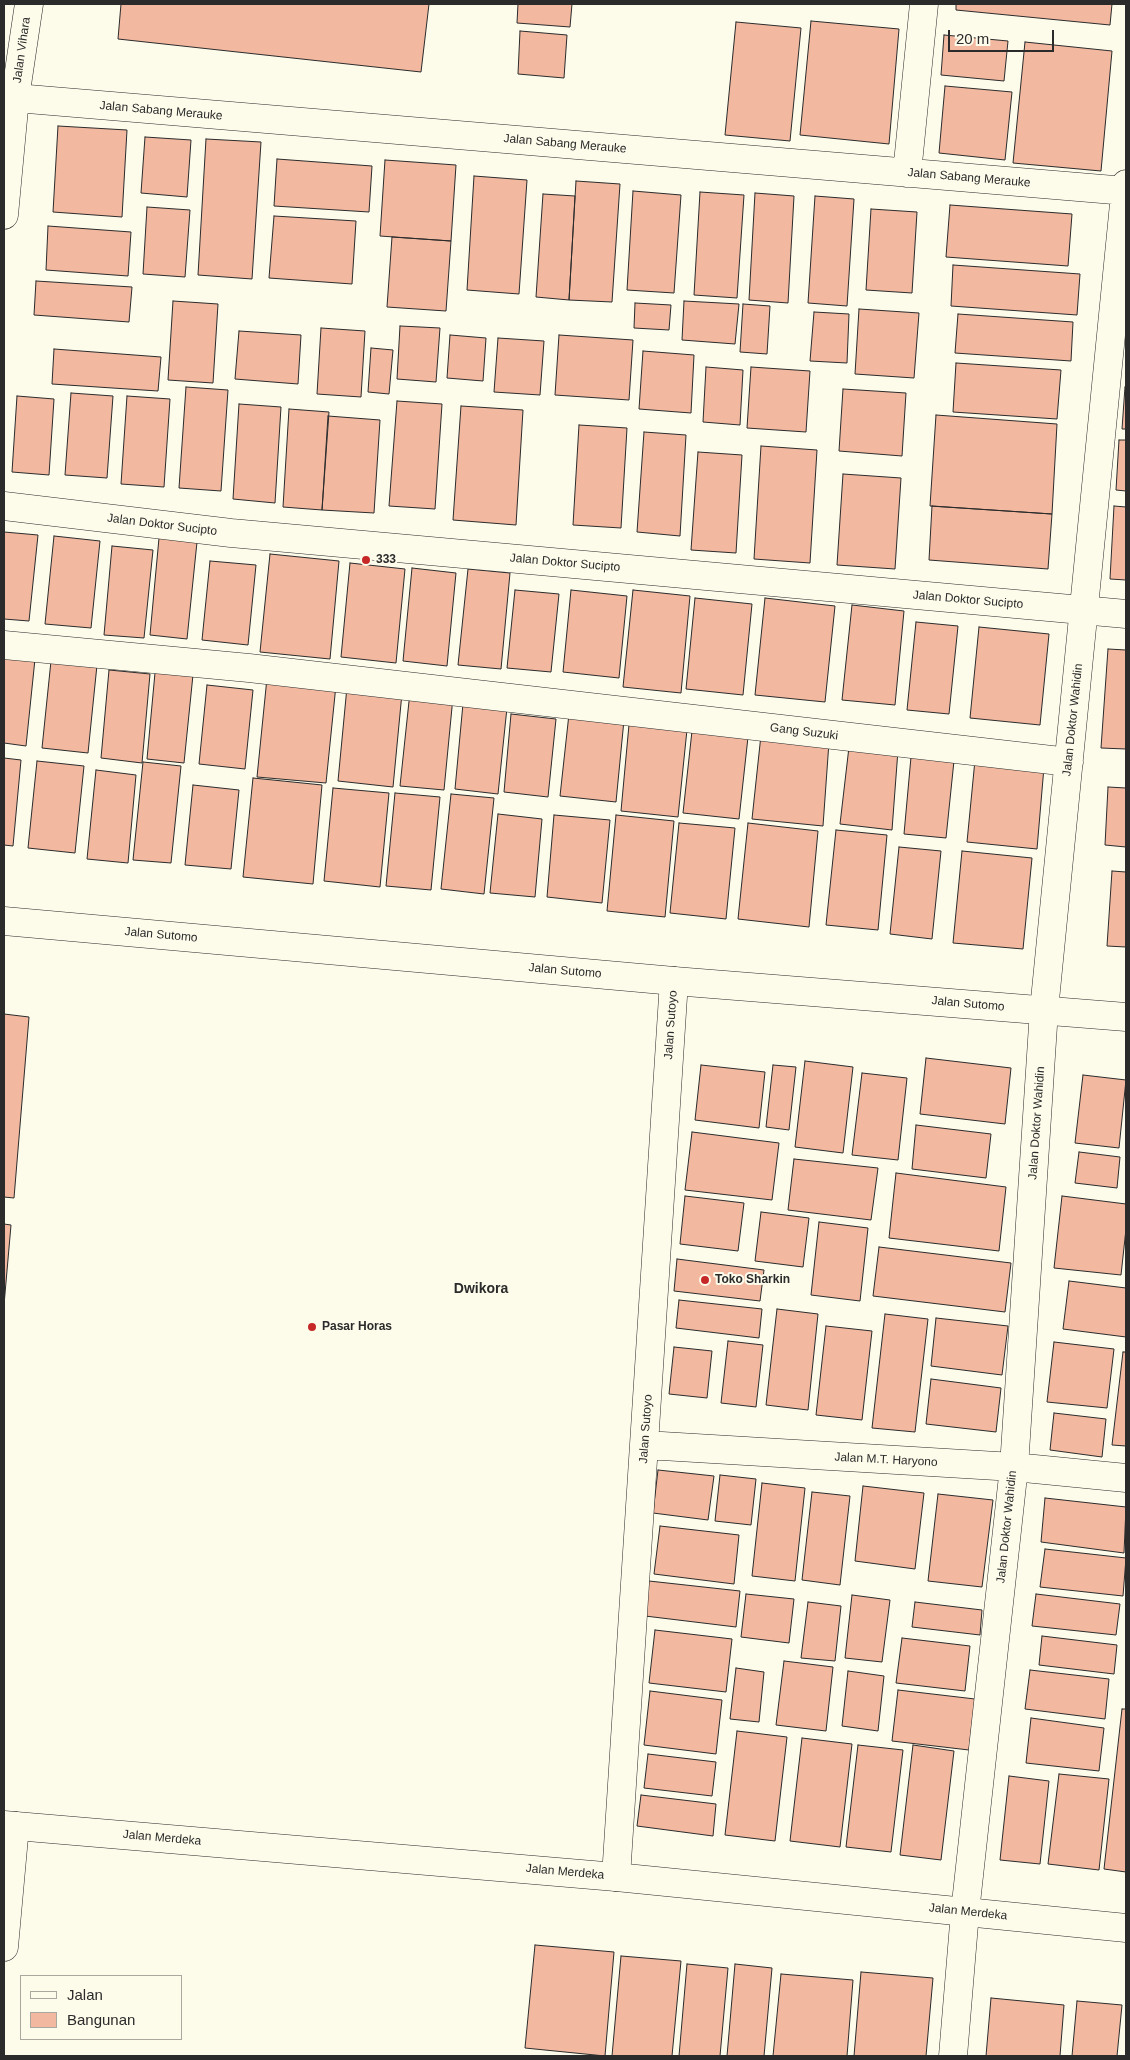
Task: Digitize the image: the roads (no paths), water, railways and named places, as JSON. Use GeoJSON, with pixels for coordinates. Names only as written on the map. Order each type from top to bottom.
{"type":"FeatureCollection","features":[{"type":"Feature","properties":{"kind":"street","name":"Jalan Vihara"},"geometry":{"type":"LineString","coordinates":[[4,215],[9,98],[29,4]]}},
{"type":"Feature","properties":{"kind":"street"},"geometry":{"type":"LineString","coordinates":[[907,173],[924,4]]}},
{"type":"Feature","properties":{"kind":"street","name":"Jalan Sabang Merauke"},"geometry":{"type":"LineString","coordinates":[[9,98],[1126,191]]}},
{"type":"Feature","properties":{"kind":"street","name":"Jalan Doktor Wahidin"},"geometry":{"type":"LineString","coordinates":[[953,2056],[965,1912],[1014,1467],[1044,1010],[1126,184]]}},
{"type":"Feature","properties":{"kind":"street","name":"Jalan Doktor Sucipto"},"geometry":{"type":"LineString","coordinates":[[4,506],[231,533],[1126,614]]}},
{"type":"Feature","properties":{"kind":"street","name":"Gang Suzuki"},"geometry":{"type":"LineString","coordinates":[[4,645],[249,668],[1069,762]]}},
{"type":"Feature","properties":{"kind":"street","name":"Jalan Sutomo"},"geometry":{"type":"LineString","coordinates":[[4,921],[674,981],[1126,1017]]}},
{"type":"Feature","properties":{"kind":"street","name":"Jalan Sutoyo"},"geometry":{"type":"LineString","coordinates":[[616,1877],[674,981]]}},
{"type":"Feature","properties":{"kind":"street","name":"Jalan M.T. Haryono"},"geometry":{"type":"LineString","coordinates":[[645,1445],[1014,1467],[1126,1478]]}},
{"type":"Feature","properties":{"kind":"street"},"geometry":{"type":"LineString","coordinates":[[4,1947],[9,1825]]}},
{"type":"Feature","properties":{"kind":"street","name":"Jalan Merdeka"},"geometry":{"type":"LineString","coordinates":[[9,1825],[616,1877],[1126,1928]]}},
{"type":"Feature","properties":{"kind":"place","name":"333"},"geometry":{"type":"Point","coordinates":[366,560]}},
{"type":"Feature","properties":{"kind":"place","name":"Toko Sharkin"},"geometry":{"type":"Point","coordinates":[705,1280]}},
{"type":"Feature","properties":{"kind":"place","name":"Pasar Horas"},"geometry":{"type":"Point","coordinates":[312,1327]}},
{"type":"Feature","properties":{"kind":"district","name":"Dwikora"},"geometry":{"type":"Point","coordinates":[481,1289]}}]}
